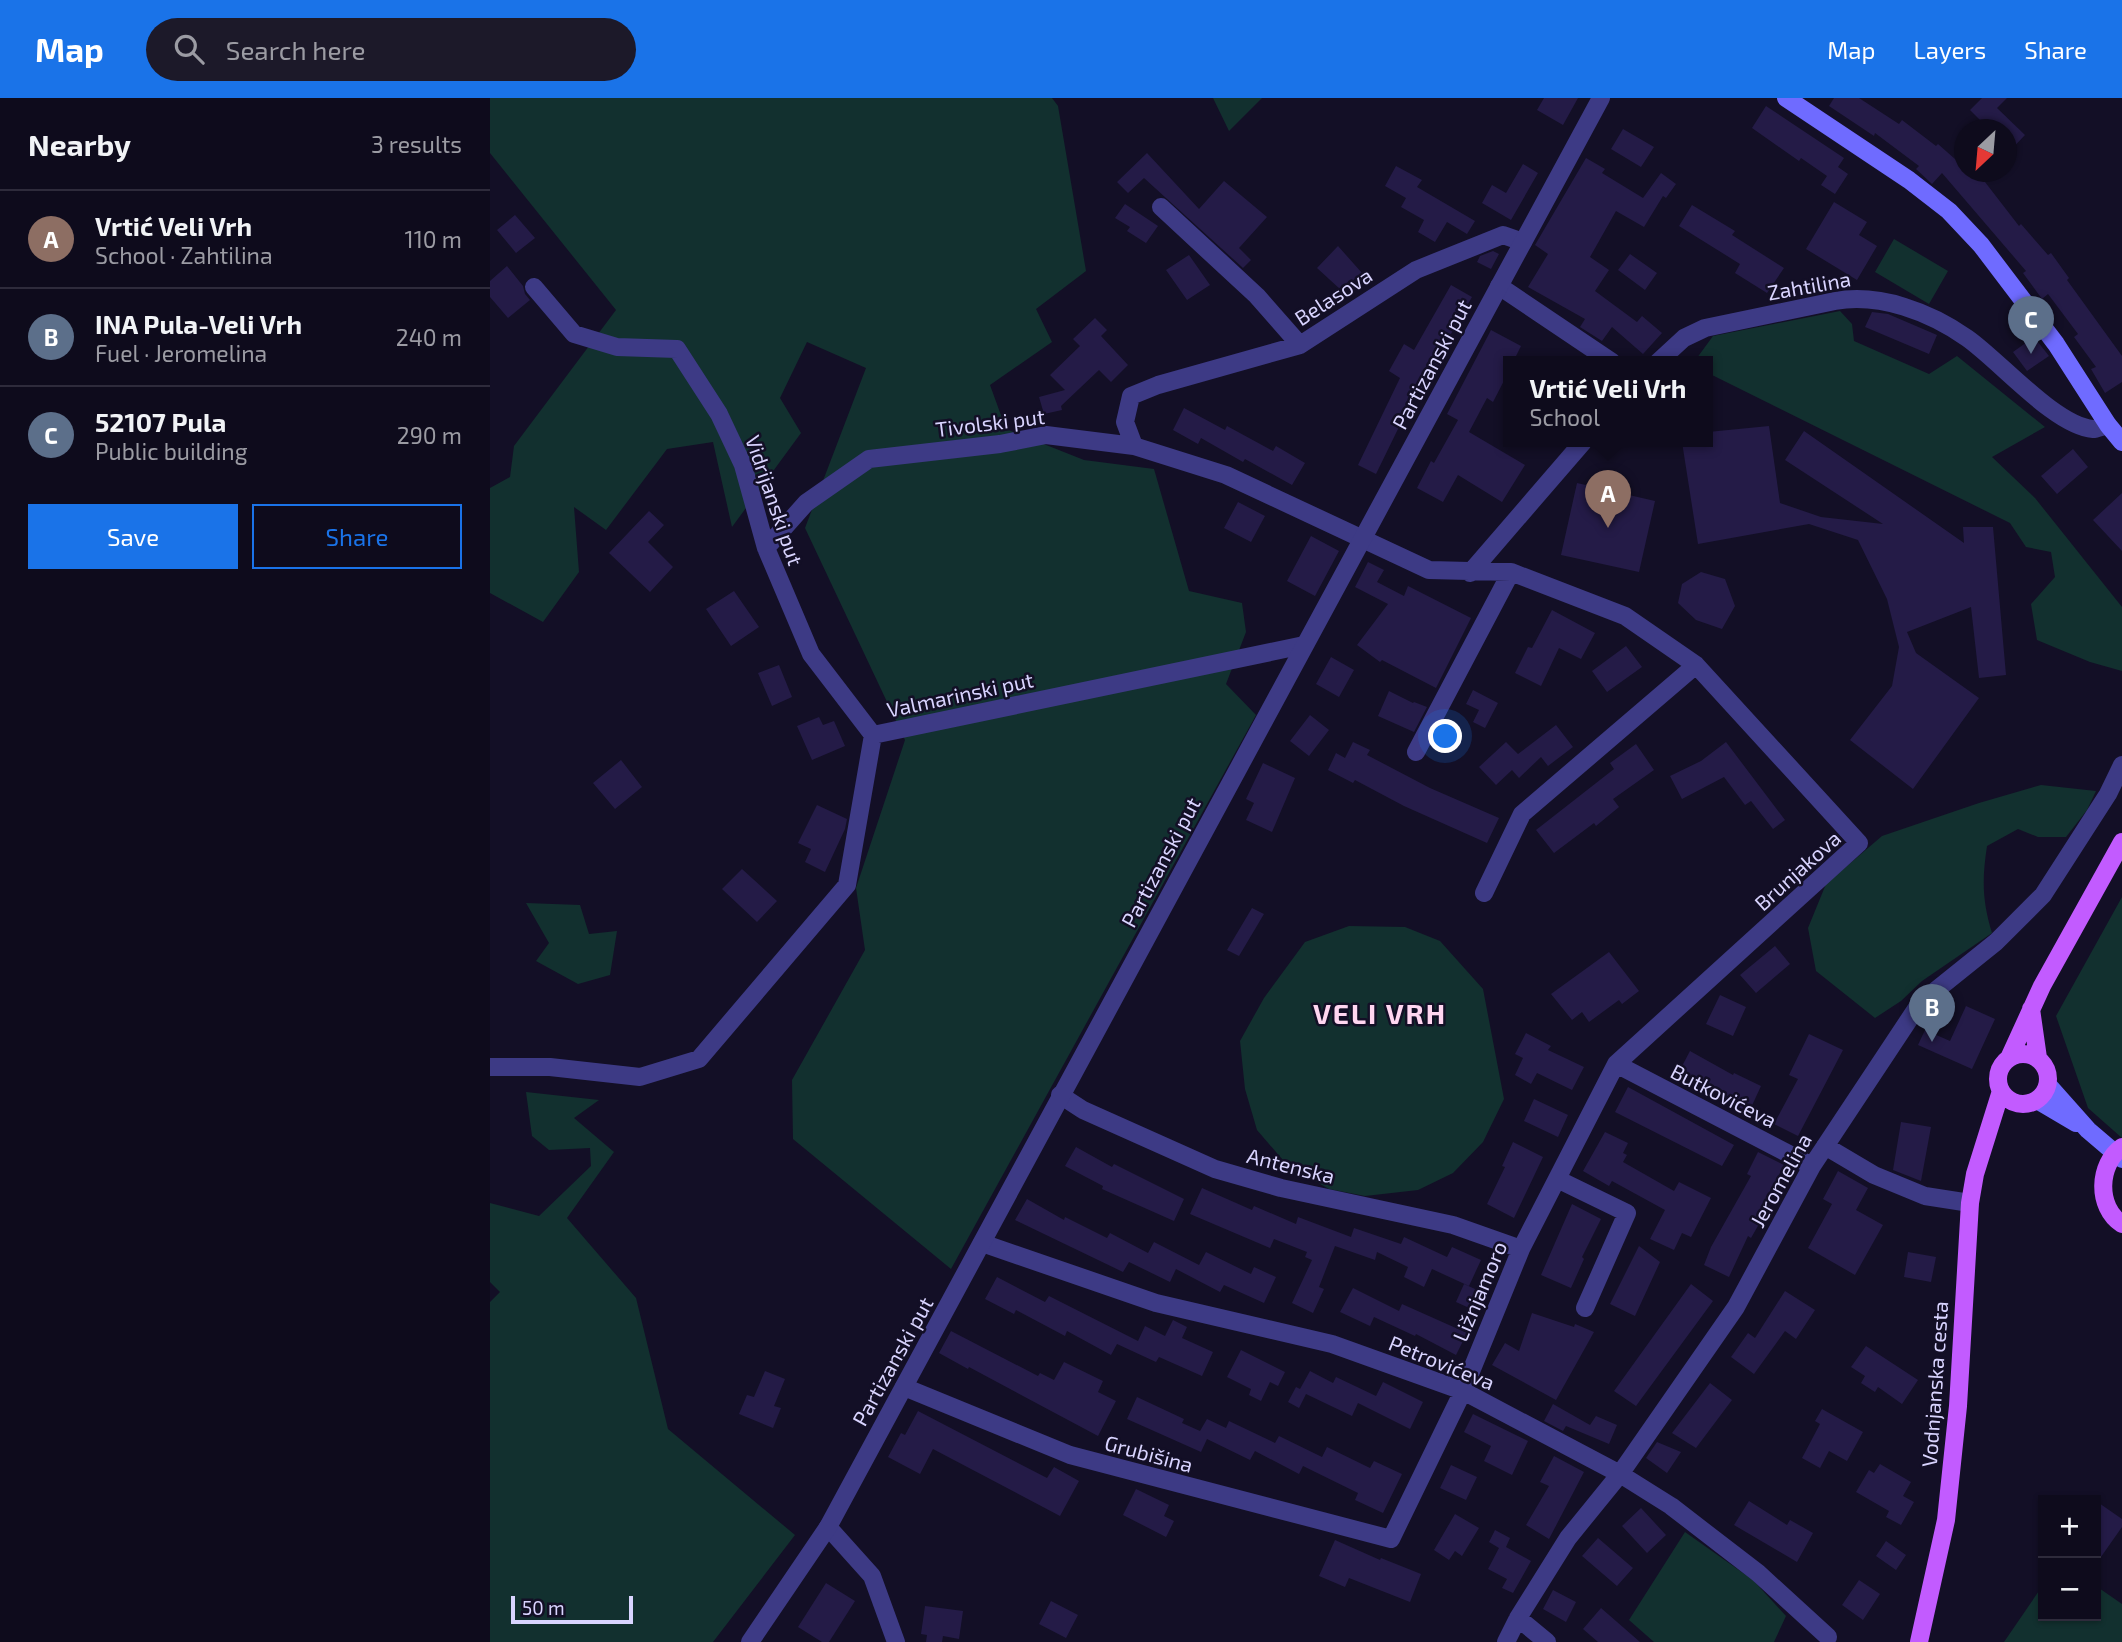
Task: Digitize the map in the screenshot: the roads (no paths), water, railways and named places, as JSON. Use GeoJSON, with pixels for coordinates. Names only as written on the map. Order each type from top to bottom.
{"type":"FeatureCollection","features":[{"type":"Feature","properties":{"kind":"main road"},"geometry":{"type":"LineString","coordinates":[[1786,98],[1909,180],[1949,211],[1981,245],[2056,344],[2108,425],[2122,442]]}},
{"type":"Feature","properties":{"kind":"main road"},"geometry":{"type":"LineString","coordinates":[[2122,842],[2031,1009],[2010,1056],[1998,1072],[1997,1082],[2001,1091],[2013,1102],[2035,1096],[2088,1130],[2122,1159]]}},
{"type":"Feature","properties":{"kind":"main road"},"geometry":{"type":"LineString","coordinates":[[2031,1009],[2038,1058]]}},
{"type":"Feature","properties":{"kind":"main road"},"geometry":{"type":"LineString","coordinates":[[1990,1129],[2035,1096],[2048,1075],[2038,1058],[2019,1053],[2010,1056]]}},
{"type":"Feature","properties":{"kind":"main road","name":"Vodnjanska cesta"},"geometry":{"type":"LineString","coordinates":[[1919,1642],[1946,1520],[1958,1406],[1970,1203],[1979,1161],[2001,1091]]}},
{"type":"Feature","properties":{"kind":"main road"},"geometry":{"type":"LineString","coordinates":[[2122,1147],[2107,1164],[2103,1184],[2106,1203],[2116,1220],[2122,1224]]}},
{"type":"Feature","properties":{"kind":"street","name":"Partizanski put"},"geometry":{"type":"LineString","coordinates":[[750,1642],[828,1527],[1601,98]]}},
{"type":"Feature","properties":{"kind":"street"},"geometry":{"type":"LineString","coordinates":[[1161,207],[1257,296],[1300,345]]}},
{"type":"Feature","properties":{"kind":"street","name":"Belasova"},"geometry":{"type":"LineString","coordinates":[[1134,446],[1125,422],[1131,396],[1158,384],[1300,345],[1416,270],[1503,235],[1523,242]]}},
{"type":"Feature","properties":{"kind":"street"},"geometry":{"type":"LineString","coordinates":[[1499,286],[1603,356]]}},
{"type":"Feature","properties":{"kind":"street","name":"Vidrijanski put"},"geometry":{"type":"LineString","coordinates":[[534,287],[574,334],[617,347],[677,349],[719,414],[743,465],[765,548],[811,654],[873,735]]}},
{"type":"Feature","properties":{"kind":"street","name":"Zahtilina"},"geometry":{"type":"LineString","coordinates":[[1664,356],[1684,338],[1705,328],[1854,298],[1869,299],[1922,314],[1959,333],[2071,423],[2094,429],[2108,425]]}},
{"type":"Feature","properties":{"kind":"street","name":"Tivolski put"},"geometry":{"type":"LineString","coordinates":[[765,548],[806,503],[869,459],[1000,444],[1046,435],[1134,446],[1226,475],[1362,539]]}},
{"type":"Feature","properties":{"kind":"street"},"geometry":{"type":"LineString","coordinates":[[1470,573],[1579,447]]}},
{"type":"Feature","properties":{"kind":"street","name":"Brunjakova"},"geometry":{"type":"LineString","coordinates":[[1362,539],[1429,570],[1511,572],[1625,616],[1696,665],[1859,843],[1616,1064]]}},
{"type":"Feature","properties":{"kind":"street"},"geometry":{"type":"LineString","coordinates":[[1416,752],[1511,572]]}},
{"type":"Feature","properties":{"kind":"street","name":"Valmarinski put"},"geometry":{"type":"LineString","coordinates":[[490,1067],[550,1067],[640,1077],[699,1059],[847,885],[873,735],[1304,645]]}},
{"type":"Feature","properties":{"kind":"street"},"geometry":{"type":"LineString","coordinates":[[1484,893],[1522,814],[1696,665]]}},
{"type":"Feature","properties":{"kind":"street","name":"Jeromelina"},"geometry":{"type":"LineString","coordinates":[[1506,1642],[1568,1538],[1620,1474],[1736,1307],[1812,1166],[1920,1003],[1996,942],[2043,895],[2108,794],[2122,765]]}},
{"type":"Feature","properties":{"kind":"street","name":"Butkovićeva"},"geometry":{"type":"LineString","coordinates":[[1616,1064],[1812,1166]]}},
{"type":"Feature","properties":{"kind":"street","name":"Ližnjamoro"},"geometry":{"type":"LineString","coordinates":[[1391,1539],[1463,1391],[1521,1249],[1616,1064]]}},
{"type":"Feature","properties":{"kind":"street","name":"Antenska"},"geometry":{"type":"LineString","coordinates":[[1060,1095],[1083,1110],[1215,1169],[1281,1188],[1453,1225],[1521,1249]]}},
{"type":"Feature","properties":{"kind":"street"},"geometry":{"type":"LineString","coordinates":[[1825,1146],[1874,1175],[1925,1196],[1970,1203]]}},
{"type":"Feature","properties":{"kind":"street"},"geometry":{"type":"LineString","coordinates":[[1557,1179],[1628,1213],[1585,1308]]}},
{"type":"Feature","properties":{"kind":"street","name":"Petrovićeva"},"geometry":{"type":"LineString","coordinates":[[982,1244],[1156,1303],[1332,1344],[1463,1391],[1620,1474],[1671,1506],[1758,1573],[1828,1637]]}},
{"type":"Feature","properties":{"kind":"street","name":"Grubišina"},"geometry":{"type":"LineString","coordinates":[[904,1387],[1070,1455],[1391,1539]]}},
{"type":"Feature","properties":{"kind":"street"},"geometry":{"type":"LineString","coordinates":[[828,1527],[872,1576],[896,1642]]}},
{"type":"Feature","properties":{"kind":"street"},"geometry":{"type":"LineString","coordinates":[[1518,1618],[1547,1642]]}},
{"type":"Feature","properties":{"kind":"place","name":"52107 Pula"},"geometry":{"type":"Point","coordinates":[2031,354]}},
{"type":"Feature","properties":{"kind":"place","name":"Vrtić Veli Vrh"},"geometry":{"type":"Point","coordinates":[1608,528]}},
{"type":"Feature","properties":{"kind":"place","name":"INA Pula-Veli Vrh"},"geometry":{"type":"Point","coordinates":[1932,1042]}},
{"type":"Feature","properties":{"kind":"district","name":"VELI VRH"},"geometry":{"type":"Point","coordinates":[1380,1013]}}]}
